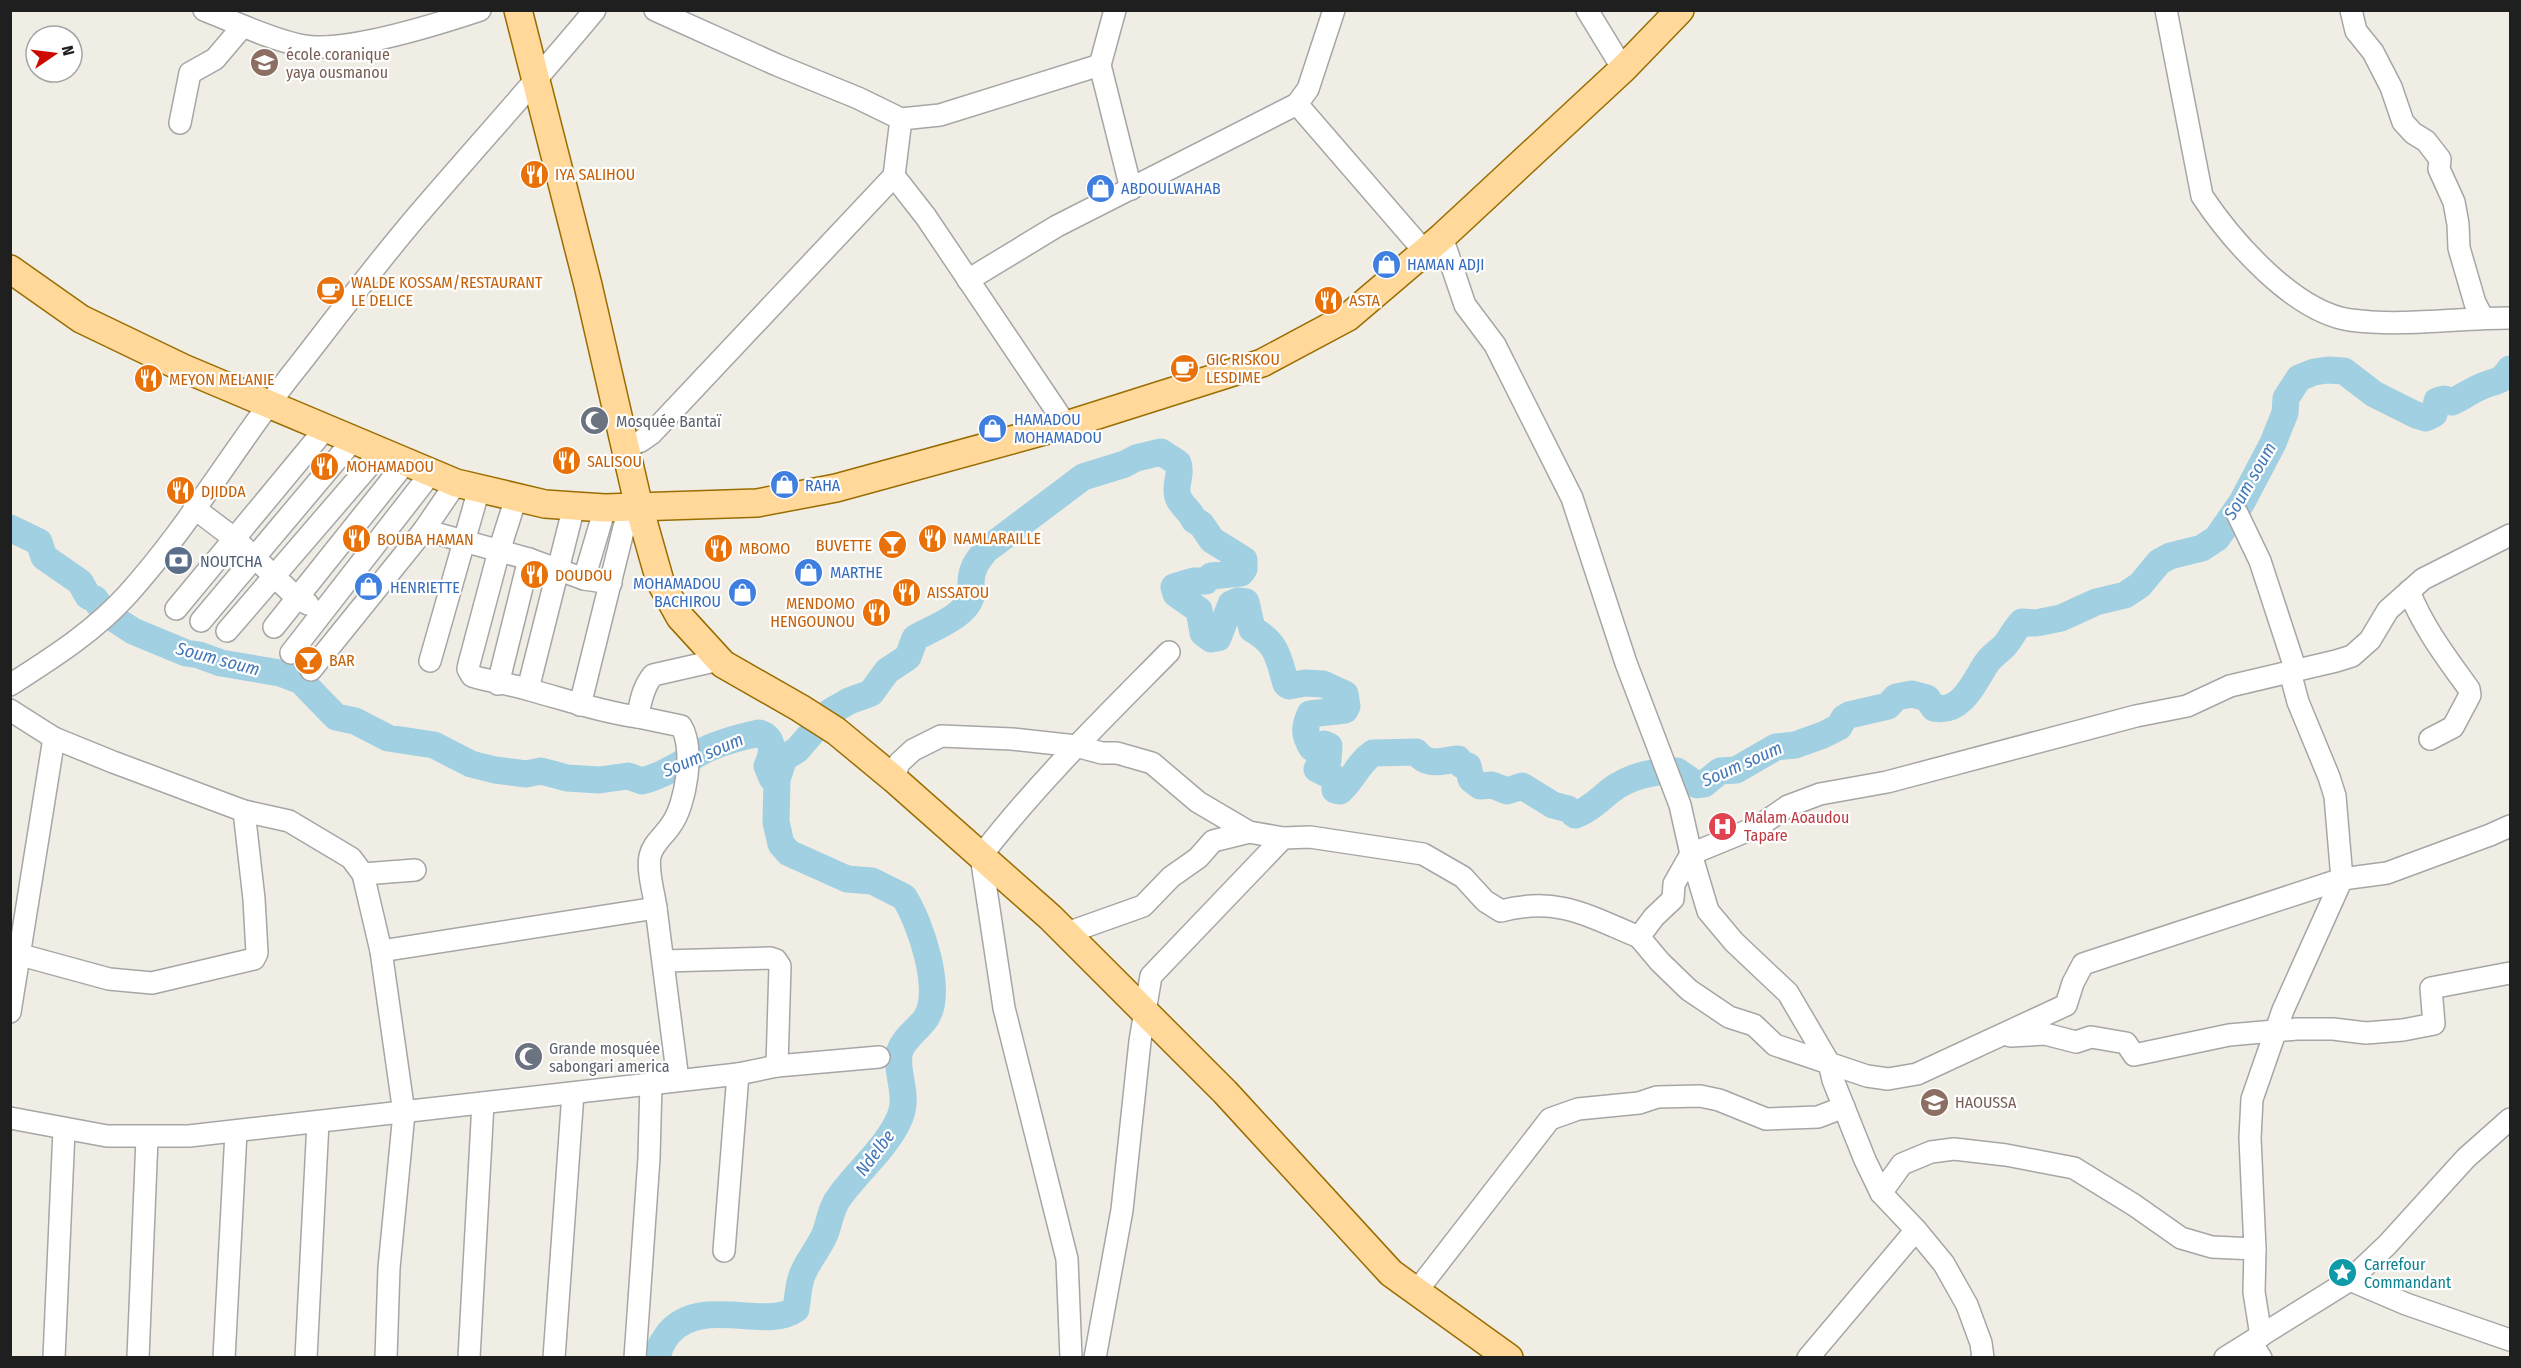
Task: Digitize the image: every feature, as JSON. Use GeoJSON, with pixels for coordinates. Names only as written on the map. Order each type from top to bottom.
{"type":"FeatureCollection","features":[{"type":"Feature","properties":{"kind":"main road"},"geometry":{"type":"LineString","coordinates":[[518,10],[538,80],[625,447],[624,507],[680,617],[719,660],[836,731],[981,855],[1067,933],[1145,1010],[1225,1092],[1391,1273],[1509,1358]]}},
{"type":"Feature","properties":{"kind":"main road"},"geometry":{"type":"LineString","coordinates":[[10,269],[81,319],[183,368],[269,402],[405,463],[468,486],[516,498],[574,506],[624,507],[757,503],[836,488],[1066,425],[1262,363],[1348,317],[1433,244],[1623,69],[1680,10]]}},
{"type":"Feature","properties":{"kind":"street"},"geometry":{"type":"LineString","coordinates":[[204,10],[301,46],[328,47],[352,44],[480,10]]}},
{"type":"Feature","properties":{"kind":"street"},"geometry":{"type":"LineString","coordinates":[[10,685],[58,655],[105,616],[128,593],[194,508],[269,402],[416,217],[538,80],[595,10]]}},
{"type":"Feature","properties":{"kind":"street"},"geometry":{"type":"LineString","coordinates":[[655,10],[901,119],[939,115],[1100,65]]}},
{"type":"Feature","properties":{"kind":"street"},"geometry":{"type":"LineString","coordinates":[[1115,10],[1100,65],[1131,189]]}},
{"type":"Feature","properties":{"kind":"street"},"geometry":{"type":"LineString","coordinates":[[968,279],[1057,226],[1297,104],[1308,89],[1334,10]]}},
{"type":"Feature","properties":{"kind":"street"},"geometry":{"type":"LineString","coordinates":[[1587,10],[1623,69]]}},
{"type":"Feature","properties":{"kind":"street"},"geometry":{"type":"LineString","coordinates":[[2166,10],[2202,196],[2214,213],[2274,280],[2307,304],[2348,320],[2415,322],[2511,318]]}},
{"type":"Feature","properties":{"kind":"street"},"geometry":{"type":"LineString","coordinates":[[2351,10],[2356,32],[2373,52],[2391,87],[2403,123],[2426,141],[2440,159],[2439,170],[2454,202],[2458,224],[2458,248],[2475,303],[2483,318]]}},
{"type":"Feature","properties":{"kind":"street"},"geometry":{"type":"LineString","coordinates":[[180,123],[190,73],[215,59],[243,26]]}},
{"type":"Feature","properties":{"kind":"street"},"geometry":{"type":"LineString","coordinates":[[1297,104],[1433,244],[1465,305],[1495,345],[1572,498],[1626,663],[1680,805],[1691,854],[1708,911],[1734,942],[1788,993],[1829,1063],[1865,1160],[1881,1193],[1944,1264],[1966,1305],[1981,1343],[1983,1358]]}},
{"type":"Feature","properties":{"kind":"street"},"geometry":{"type":"LineString","coordinates":[[625,447],[651,434],[894,176],[901,119]]}},
{"type":"Feature","properties":{"kind":"street"},"geometry":{"type":"LineString","coordinates":[[894,176],[926,217],[1066,425]]}},
{"type":"Feature","properties":{"kind":"street"},"geometry":{"type":"LineString","coordinates":[[176,609],[326,428]]}},
{"type":"Feature","properties":{"kind":"street"},"geometry":{"type":"LineString","coordinates":[[201,621],[354,439]]}},
{"type":"Feature","properties":{"kind":"street"},"geometry":{"type":"LineString","coordinates":[[227,631],[381,452]]}},
{"type":"Feature","properties":{"kind":"street"},"geometry":{"type":"LineString","coordinates":[[274,627],[405,463]]}},
{"type":"Feature","properties":{"kind":"street"},"geometry":{"type":"LineString","coordinates":[[291,653],[431,473]]}},
{"type":"Feature","properties":{"kind":"street"},"geometry":{"type":"LineString","coordinates":[[311,670],[424,530],[468,486]]}},
{"type":"Feature","properties":{"kind":"street"},"geometry":{"type":"LineString","coordinates":[[430,661],[463,541],[468,486]]}},
{"type":"Feature","properties":{"kind":"street"},"geometry":{"type":"LineString","coordinates":[[516,498],[499,550],[468,669],[472,676],[612,713],[681,726],[688,750],[685,782],[678,809],[672,825],[659,837],[650,858],[678,1080]]}},
{"type":"Feature","properties":{"kind":"street"},"geometry":{"type":"LineString","coordinates":[[528,689],[574,506]]}},
{"type":"Feature","properties":{"kind":"street"},"geometry":{"type":"LineString","coordinates":[[584,579],[624,507]]}},
{"type":"Feature","properties":{"kind":"street"},"geometry":{"type":"LineString","coordinates":[[580,705],[611,583],[624,507]]}},
{"type":"Feature","properties":{"kind":"street"},"geometry":{"type":"LineString","coordinates":[[194,508],[235,538],[275,574],[297,598],[322,612],[344,629]]}},
{"type":"Feature","properties":{"kind":"street"},"geometry":{"type":"LineString","coordinates":[[2237,513],[2260,561],[2293,672],[2298,702],[2335,796],[2342,879],[2275,1031],[2252,1099],[2250,1138],[2255,1249],[2254,1292],[2258,1345]]}},
{"type":"Feature","properties":{"kind":"street"},"geometry":{"type":"LineString","coordinates":[[424,530],[529,559],[584,579],[611,583]]}},
{"type":"Feature","properties":{"kind":"street"},"geometry":{"type":"LineString","coordinates":[[1639,937],[1673,899],[1674,884],[1691,854],[1759,826],[1788,806],[1820,794],[1887,782],[2136,716],[2187,706],[2230,686],[2352,656],[2370,640],[2388,610],[2423,579],[2511,535]]}},
{"type":"Feature","properties":{"kind":"street"},"geometry":{"type":"LineString","coordinates":[[498,684],[529,559]]}},
{"type":"Feature","properties":{"kind":"street"},"geometry":{"type":"LineString","coordinates":[[2409,591],[2436,643],[2469,689],[2470,695],[2453,727],[2430,739]]}},
{"type":"Feature","properties":{"kind":"street"},"geometry":{"type":"LineString","coordinates":[[1071,1358],[1067,1259],[1004,1008],[981,855],[1006,823],[1076,746],[1169,652]]}},
{"type":"Feature","properties":{"kind":"street"},"geometry":{"type":"LineString","coordinates":[[638,717],[647,682],[653,675],[719,660]]}},
{"type":"Feature","properties":{"kind":"street"},"geometry":{"type":"LineString","coordinates":[[11,711],[54,738],[244,811],[289,821],[351,858],[363,874],[381,951],[405,1113],[389,1268],[386,1358]]}},
{"type":"Feature","properties":{"kind":"street"},"geometry":{"type":"LineString","coordinates":[[894,779],[899,763],[913,750],[941,736],[1004,738],[1076,746],[1102,753],[1117,753],[1152,763],[1198,802],[1249,832],[1283,838],[1310,837],[1424,854],[1463,877],[1485,901],[1501,911],[1531,907],[1564,907],[1639,937],[1659,962],[1712,1007],[1730,1017],[1754,1025],[1775,1045],[1867,1076],[1888,1078],[1917,1074],[2066,1005],[2073,983],[2083,964],[2342,879],[2386,873],[2511,826]]}},
{"type":"Feature","properties":{"kind":"street"},"geometry":{"type":"LineString","coordinates":[[10,1012],[21,955],[54,738]]}},
{"type":"Feature","properties":{"kind":"street"},"geometry":{"type":"LineString","coordinates":[[21,955],[109,980],[152,982],[254,959],[256,953],[255,899],[244,811]]}},
{"type":"Feature","properties":{"kind":"street"},"geometry":{"type":"LineString","coordinates":[[1067,933],[1143,906],[1171,877],[1198,858],[1213,841],[1249,832]]}},
{"type":"Feature","properties":{"kind":"street"},"geometry":{"type":"LineString","coordinates":[[1095,1358],[1122,1210],[1151,976],[1283,838]]}},
{"type":"Feature","properties":{"kind":"street"},"geometry":{"type":"LineString","coordinates":[[363,874],[415,870]]}},
{"type":"Feature","properties":{"kind":"street"},"geometry":{"type":"LineString","coordinates":[[381,951],[656,908]]}},
{"type":"Feature","properties":{"kind":"street"},"geometry":{"type":"LineString","coordinates":[[664,961],[770,958],[776,960],[780,966],[777,1066]]}},
{"type":"Feature","properties":{"kind":"street"},"geometry":{"type":"LineString","coordinates":[[1998,1036],[2045,1034],[2076,1042],[2091,1037],[2126,1043],[2134,1055],[2229,1035],[2333,1029],[2366,1033],[2403,1030],[2434,1024],[2431,988],[2511,974]]}},
{"type":"Feature","properties":{"kind":"street"},"geometry":{"type":"LineString","coordinates":[[10,1118],[64,1130],[106,1136],[147,1138],[236,1132],[738,1074],[777,1066],[879,1057]]}},
{"type":"Feature","properties":{"kind":"street"},"geometry":{"type":"LineString","coordinates":[[724,1251],[738,1074]]}},
{"type":"Feature","properties":{"kind":"street"},"geometry":{"type":"LineString","coordinates":[[635,1358],[649,1158],[651,1083]]}},
{"type":"Feature","properties":{"kind":"street"},"geometry":{"type":"LineString","coordinates":[[554,1358],[573,1093]]}},
{"type":"Feature","properties":{"kind":"street"},"geometry":{"type":"LineString","coordinates":[[1416,1292],[1550,1119],[1578,1109],[1639,1103],[1658,1096],[1700,1096],[1719,1100],[1766,1119],[1818,1117],[1844,1107]]}},
{"type":"Feature","properties":{"kind":"street"},"geometry":{"type":"LineString","coordinates":[[469,1358],[483,1102]]}},
{"type":"Feature","properties":{"kind":"street"},"geometry":{"type":"LineString","coordinates":[[2225,1358],[2258,1345],[2350,1280],[2387,1245],[2466,1158],[2511,1119]]}},
{"type":"Feature","properties":{"kind":"street"},"geometry":{"type":"LineString","coordinates":[[306,1358],[318,1122]]}},
{"type":"Feature","properties":{"kind":"street"},"geometry":{"type":"LineString","coordinates":[[54,1358],[64,1130]]}},
{"type":"Feature","properties":{"kind":"street"},"geometry":{"type":"LineString","coordinates":[[224,1358],[236,1132]]}},
{"type":"Feature","properties":{"kind":"street"},"geometry":{"type":"LineString","coordinates":[[138,1358],[147,1138]]}},
{"type":"Feature","properties":{"kind":"street"},"geometry":{"type":"LineString","coordinates":[[1881,1193],[1902,1164],[1931,1152],[1954,1149],[2006,1155],[2074,1168],[2134,1205],[2181,1238],[2212,1247],[2255,1249]]}},
{"type":"Feature","properties":{"kind":"street"},"geometry":{"type":"LineString","coordinates":[[1808,1358],[1916,1230]]}},
{"type":"Feature","properties":{"kind":"street"},"geometry":{"type":"LineString","coordinates":[[2350,1280],[2406,1304],[2511,1340]]}},
{"type":"Feature","properties":{"kind":"waterway","name":"Soum soum"},"geometry":{"type":"LineString","coordinates":[[10,528],[39,542],[44,557],[80,582],[88,596],[95,599],[104,612],[133,631],[186,653],[221,663],[280,673],[301,681],[336,717],[355,721],[388,738],[434,745],[471,764],[495,770],[526,774],[541,771],[567,778],[599,780],[628,776],[642,781],[667,771],[711,747],[759,733],[770,742],[771,756],[767,766],[772,778],[777,779],[784,758],[797,750],[830,712],[849,701],[871,693],[887,671],[908,657],[915,638],[962,611],[971,597],[973,569],[986,550],[1083,477],[1125,464],[1136,458],[1161,452],[1178,463],[1178,496],[1194,520],[1201,524],[1212,540],[1244,560],[1244,569],[1241,573],[1211,576],[1206,581],[1194,581],[1174,587],[1176,594],[1199,610],[1203,633],[1211,639],[1218,638],[1231,604],[1238,601],[1246,602],[1252,629],[1267,640],[1276,652],[1286,684],[1289,686],[1305,683],[1323,684],[1345,694],[1347,706],[1345,710],[1310,714],[1306,727],[1307,739],[1312,748],[1324,744],[1329,746],[1328,760],[1320,763],[1317,769],[1335,778],[1335,790],[1340,791],[1345,787],[1363,762],[1373,753],[1416,752],[1425,760],[1430,761],[1458,759],[1462,765],[1468,766],[1471,779],[1480,786],[1492,785],[1507,791],[1522,786],[1553,805],[1568,809],[1575,815],[1589,808],[1617,786],[1642,775],[1677,771],[1697,785],[1704,784],[1720,771],[1736,770],[1776,747],[1795,745],[1823,735],[1839,727],[1844,718],[1849,715],[1888,706],[1896,697],[1912,694],[1927,698],[1934,708],[1944,709],[1952,706],[1966,695],[1988,661],[2006,644],[2022,622],[2036,623],[2061,618],[2096,602],[2125,595],[2140,585],[2159,562],[2170,556],[2202,548],[2217,538],[2242,502],[2273,443],[2285,413],[2286,398],[2299,378],[2314,372],[2344,371],[2374,394],[2426,418],[2434,414],[2437,401],[2444,399],[2452,402],[2503,378],[2510,369]]}},
{"type":"Feature","properties":{"kind":"waterway","name":"Ndelbe"},"geometry":{"type":"LineString","coordinates":[[658,1358],[660,1348],[669,1333],[682,1322],[698,1316],[768,1317],[784,1315],[796,1309],[801,1277],[825,1234],[837,1200],[881,1148],[900,1117],[903,1093],[899,1054],[907,1039],[926,1018],[931,1006],[931,974],[928,957],[917,923],[904,897],[872,881],[847,879],[789,853],[781,844],[776,822],[777,779]]}},
{"type":"Feature","properties":{"kind":"place","name":"école coranique yaya ousmanou"},"geometry":{"type":"Point","coordinates":[265,63]}},
{"type":"Feature","properties":{"kind":"place","name":"IYA SALIHOU"},"geometry":{"type":"Point","coordinates":[534,174]}},
{"type":"Feature","properties":{"kind":"place","name":"ABDOULWAHAB"},"geometry":{"type":"Point","coordinates":[1100,188]}},
{"type":"Feature","properties":{"kind":"place","name":"HAMAN ADJI"},"geometry":{"type":"Point","coordinates":[1386,264]}},
{"type":"Feature","properties":{"kind":"place","name":"WALDE KOSSAM/RESTAURANT LE DELICE"},"geometry":{"type":"Point","coordinates":[330,291]}},
{"type":"Feature","properties":{"kind":"place","name":"ASTA"},"geometry":{"type":"Point","coordinates":[1328,300]}},
{"type":"Feature","properties":{"kind":"place","name":"GIC RISKOU LESDIME"},"geometry":{"type":"Point","coordinates":[1185,368]}},
{"type":"Feature","properties":{"kind":"place","name":"MEYON MELANIE"},"geometry":{"type":"Point","coordinates":[148,379]}},
{"type":"Feature","properties":{"kind":"place","name":"Mosquée Bantaï"},"geometry":{"type":"Point","coordinates":[595,421]}},
{"type":"Feature","properties":{"kind":"place","name":"HAMADOU MOHAMADOU"},"geometry":{"type":"Point","coordinates":[993,428]}},
{"type":"Feature","properties":{"kind":"place","name":"SALISOU"},"geometry":{"type":"Point","coordinates":[566,461]}},
{"type":"Feature","properties":{"kind":"place","name":"MOHAMADOU"},"geometry":{"type":"Point","coordinates":[325,466]}},
{"type":"Feature","properties":{"kind":"place","name":"RAHA"},"geometry":{"type":"Point","coordinates":[784,485]}},
{"type":"Feature","properties":{"kind":"place","name":"DJIDDA"},"geometry":{"type":"Point","coordinates":[180,491]}},
{"type":"Feature","properties":{"kind":"place","name":"NAMLARAILLE"},"geometry":{"type":"Point","coordinates":[932,538]}},
{"type":"Feature","properties":{"kind":"place","name":"BOUBA HAMAN"},"geometry":{"type":"Point","coordinates":[356,539]}},
{"type":"Feature","properties":{"kind":"place","name":"BUVETTE"},"geometry":{"type":"Point","coordinates":[893,545]}},
{"type":"Feature","properties":{"kind":"place","name":"MBOMO"},"geometry":{"type":"Point","coordinates":[718,548]}},
{"type":"Feature","properties":{"kind":"place","name":"NOUTCHA"},"geometry":{"type":"Point","coordinates":[179,561]}},
{"type":"Feature","properties":{"kind":"place","name":"MARTHE"},"geometry":{"type":"Point","coordinates":[809,572]}},
{"type":"Feature","properties":{"kind":"place","name":"DOUDOU"},"geometry":{"type":"Point","coordinates":[534,575]}},
{"type":"Feature","properties":{"kind":"place","name":"HENRIETTE"},"geometry":{"type":"Point","coordinates":[369,587]}},
{"type":"Feature","properties":{"kind":"place","name":"MOHAMADOU BACHIROU"},"geometry":{"type":"Point","coordinates":[742,592]}},
{"type":"Feature","properties":{"kind":"place","name":"AISSATOU"},"geometry":{"type":"Point","coordinates":[906,592]}},
{"type":"Feature","properties":{"kind":"place","name":"MENDOMO HENGOUNOU"},"geometry":{"type":"Point","coordinates":[876,612]}},
{"type":"Feature","properties":{"kind":"place","name":"BAR"},"geometry":{"type":"Point","coordinates":[308,660]}},
{"type":"Feature","properties":{"kind":"place","name":"Malam Aoaudou Tapare"},"geometry":{"type":"Point","coordinates":[1723,826]}},
{"type":"Feature","properties":{"kind":"place","name":"Grande mosquée sabongari america"},"geometry":{"type":"Point","coordinates":[528,1057]}},
{"type":"Feature","properties":{"kind":"place","name":"HAOUSSA"},"geometry":{"type":"Point","coordinates":[1934,1102]}},
{"type":"Feature","properties":{"kind":"place","name":"Carrefour Commandant"},"geometry":{"type":"Point","coordinates":[2343,1273]}}]}
